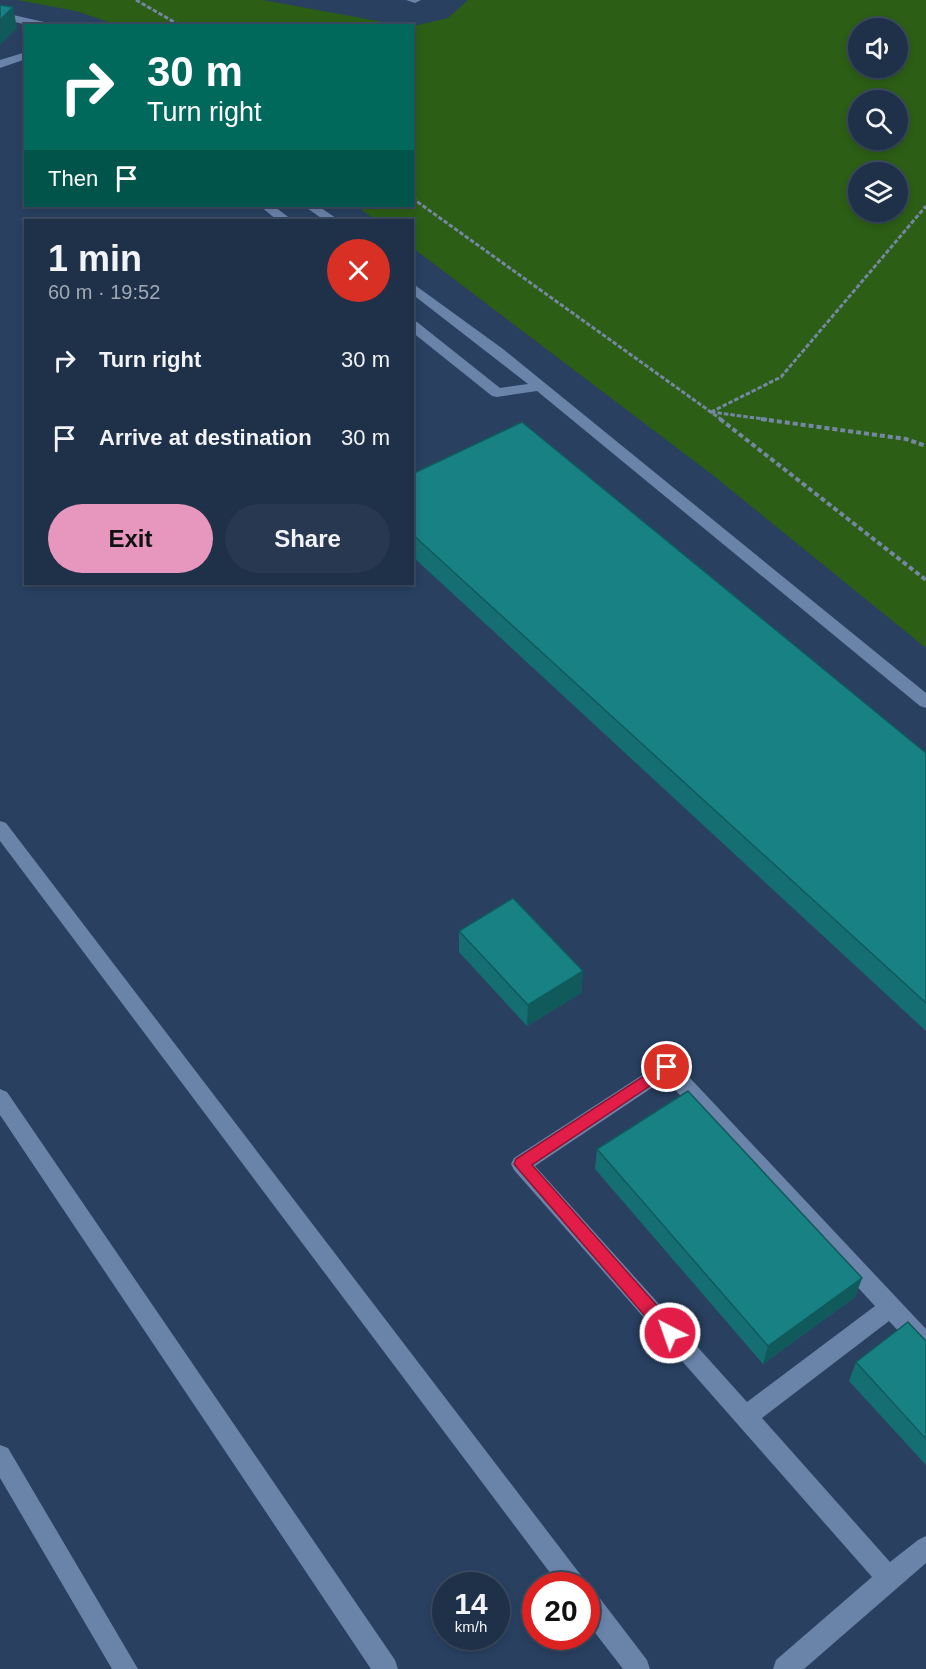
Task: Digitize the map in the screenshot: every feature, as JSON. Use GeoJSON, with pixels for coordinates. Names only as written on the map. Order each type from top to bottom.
{"type":"FeatureCollection","features":[{"type":"Feature","properties":{"kind":"lane"},"geometry":{"type":"LineString","coordinates":[[0,15],[40,24]]}},
{"type":"Feature","properties":{"kind":"lane"},"geometry":{"type":"LineString","coordinates":[[0,64],[24,56]]}},
{"type":"Feature","properties":{"kind":"lane"},"geometry":{"type":"LineString","coordinates":[[267,207],[284,219]]}},
{"type":"Feature","properties":{"kind":"lane"},"geometry":{"type":"LineString","coordinates":[[312,207],[330,219]]}},
{"type":"Feature","properties":{"kind":"lane"},"geometry":{"type":"LineString","coordinates":[[414,289],[540,386],[926,702]]}},
{"type":"Feature","properties":{"kind":"lane"},"geometry":{"type":"LineString","coordinates":[[414,327],[497,393],[540,386]]}},
{"type":"Feature","properties":{"kind":"lane"},"geometry":{"type":"LineString","coordinates":[[0,828],[564,1572]]}},
{"type":"Feature","properties":{"kind":"lane"},"geometry":{"type":"LineString","coordinates":[[889,1578],[521,1164],[667,1067],[926,1345]]}},
{"type":"Feature","properties":{"kind":"lane"},"geometry":{"type":"LineString","coordinates":[[0,1098],[386,1669]]}},
{"type":"Feature","properties":{"kind":"lane"},"geometry":{"type":"LineString","coordinates":[[745,1417],[890,1307]]}},
{"type":"Feature","properties":{"kind":"lane"},"geometry":{"type":"LineString","coordinates":[[0,1456],[126,1669]]}},
{"type":"Feature","properties":{"kind":"lane"},"geometry":{"type":"LineString","coordinates":[[785,1669],[926,1548]]}},
{"type":"Feature","properties":{"kind":"lane"},"geometry":{"type":"LineString","coordinates":[[600,1619],[638,1669]]}},
{"type":"Feature","properties":{"kind":"path"},"geometry":{"type":"LineString","coordinates":[[136,0],[178,24]]}},
{"type":"Feature","properties":{"kind":"path"},"geometry":{"type":"LineString","coordinates":[[414,199],[711,412],[926,580]]}},
{"type":"Feature","properties":{"kind":"path"},"geometry":{"type":"LineString","coordinates":[[711,412],[781,377],[926,206]]}},
{"type":"Feature","properties":{"kind":"path"},"geometry":{"type":"LineString","coordinates":[[711,412],[906,439],[926,446]]}},
{"type":"Feature","properties":{"kind":"green space"},"geometry":{"type":"Polygon","coordinates":[[[17,0],[263,0],[394,24],[114,24],[76,11],[17,0]]]}},
{"type":"Feature","properties":{"kind":"green space"},"geometry":{"type":"Polygon","coordinates":[[[468,0],[926,0],[926,648],[714,476],[414,249],[414,219],[375,219],[357,207],[414,207],[414,26],[448,18],[468,0]]]}},
{"type":"Feature","properties":{"kind":"building"},"geometry":{"type":"Polygon","coordinates":[[[0,5],[13,7],[0,20],[0,5]]]}},
{"type":"Feature","properties":{"kind":"building"},"geometry":{"type":"Polygon","coordinates":[[[522,422],[926,753],[926,1003],[414,536],[414,473],[522,422]]]}},
{"type":"Feature","properties":{"kind":"building"},"geometry":{"type":"Polygon","coordinates":[[[513,898],[583,971],[528,1005],[459,931],[513,898]]]}},
{"type":"Feature","properties":{"kind":"building"},"geometry":{"type":"Polygon","coordinates":[[[688,1091],[862,1278],[768,1346],[597,1149],[688,1091]]]}},
{"type":"Feature","properties":{"kind":"building"},"geometry":{"type":"Polygon","coordinates":[[[908,1322],[926,1341],[926,1439],[856,1362],[908,1322]]]}},
{"type":"Feature","properties":{"kind":"route"},"geometry":{"type":"LineString","coordinates":[[667,1067],[521,1164],[670,1333]]}}]}
